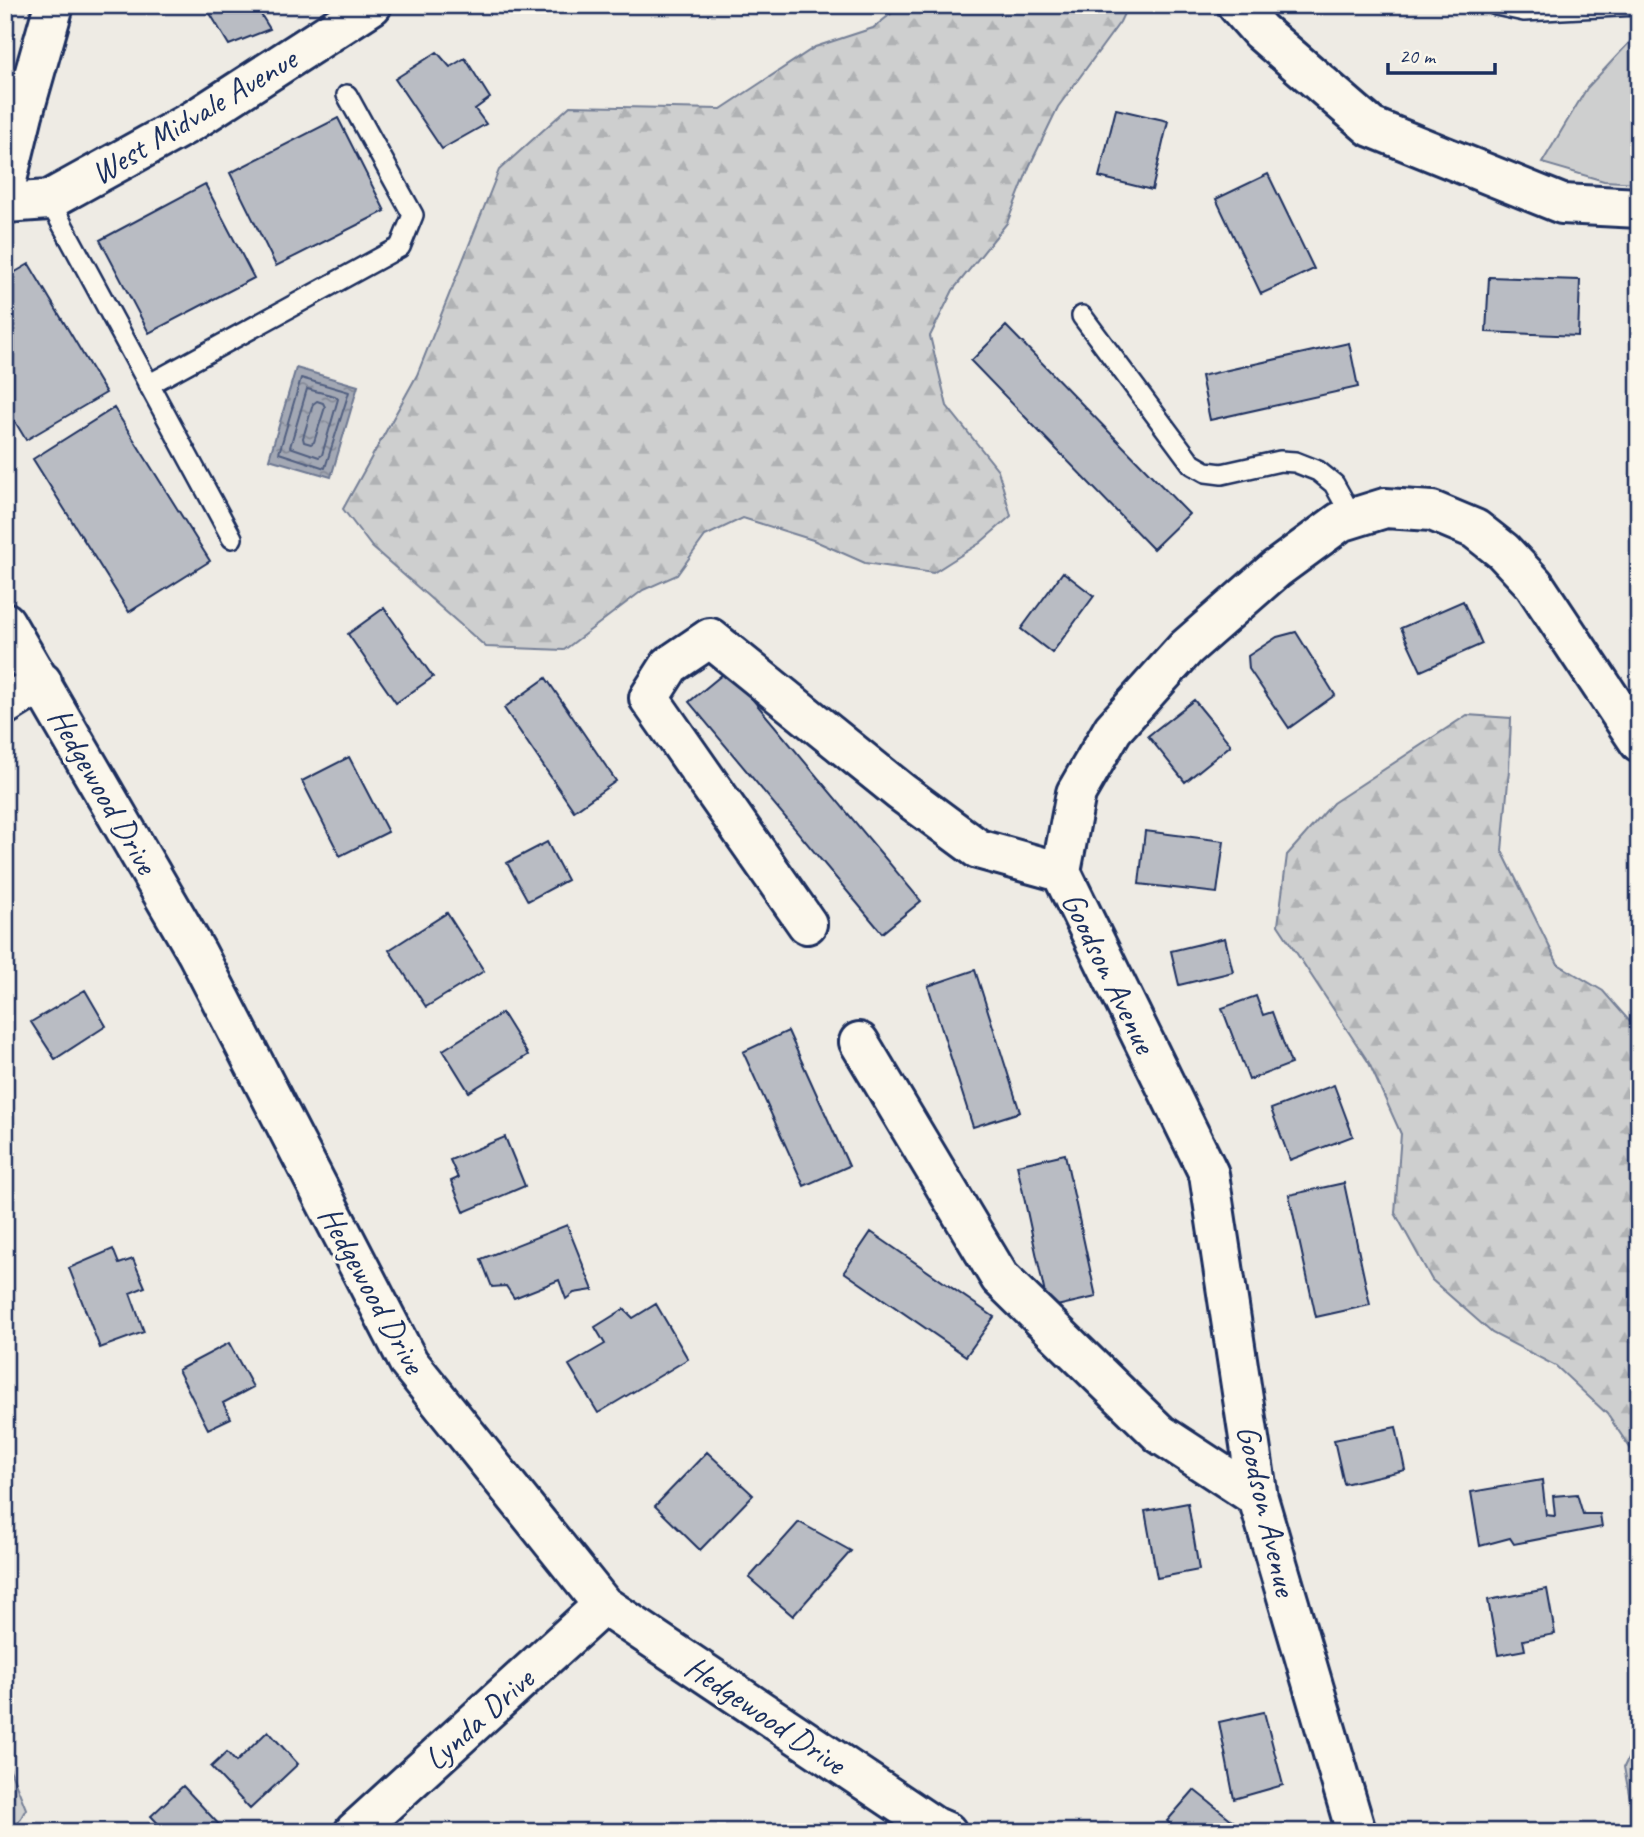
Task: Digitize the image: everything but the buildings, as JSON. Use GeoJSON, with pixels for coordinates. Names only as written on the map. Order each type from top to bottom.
{"type":"FeatureCollection","features":[{"type":"Feature","properties":{"kind":"street"},"geometry":{"type":"LineString","coordinates":[[5,188],[54,5]]}},
{"type":"Feature","properties":{"kind":"street","name":"West Midvale Avenue"},"geometry":{"type":"LineString","coordinates":[[5,203],[49,200],[194,120],[372,5]]}},
{"type":"Feature","properties":{"kind":"street"},"geometry":{"type":"LineString","coordinates":[[1237,5],[1260,31],[1371,127],[1562,204],[1639,208]]}},
{"type":"Feature","properties":{"kind":"street","name":"Goodson Avenue"},"geometry":{"type":"LineString","coordinates":[[1356,1832],[1258,1499],[1209,1174],[1061,872],[1076,793],[1113,729],[1186,648],[1276,569],[1340,522],[1385,508],[1432,511],[1475,529],[1503,551],[1534,584],[1639,742]]}},
{"type":"Feature","properties":{"kind":"street","name":"Hedgewood Drive"},"geometry":{"type":"LineString","coordinates":[[5,622],[197,953],[409,1363],[603,1605],[933,1826],[947,1832]]}},
{"type":"Feature","properties":{"kind":"street"},"geometry":{"type":"LineString","coordinates":[[807,924],[649,698],[670,665],[710,638],[901,792],[978,849],[1061,872]]}},
{"type":"Feature","properties":{"kind":"street"},"geometry":{"type":"LineString","coordinates":[[5,705],[42,682]]}},
{"type":"Feature","properties":{"kind":"street"},"geometry":{"type":"LineString","coordinates":[[859,1042],[1000,1278],[1160,1433],[1258,1499]]}},
{"type":"Feature","properties":{"kind":"street","name":"Lynda Drive"},"geometry":{"type":"LineString","coordinates":[[354,1832],[603,1605]]}},
{"type":"Feature","properties":{"kind":"lane"},"geometry":{"type":"LineString","coordinates":[[1496,5],[1524,11],[1638,5]]}},
{"type":"Feature","properties":{"kind":"lane"},"geometry":{"type":"LineString","coordinates":[[148,385],[400,247],[413,215],[347,95]]}},
{"type":"Feature","properties":{"kind":"lane"},"geometry":{"type":"LineString","coordinates":[[49,200],[232,538]]}},
{"type":"Feature","properties":{"kind":"lane"},"geometry":{"type":"LineString","coordinates":[[1082,316],[1192,464],[1206,472],[1222,474],[1280,461],[1295,462],[1318,471],[1334,484],[1353,518]]}},
{"type":"Feature","properties":{"kind":"green space"},"geometry":{"type":"Polygon","coordinates":[[[902,5],[1128,5],[1120,22],[1058,107],[1030,165],[1007,223],[953,290],[930,336],[947,406],[998,470],[1011,516],[980,543],[933,573],[865,563],[813,540],[743,518],[705,536],[677,575],[643,590],[564,650],[486,647],[372,547],[343,509],[417,375],[499,170],[570,106],[721,109],[815,47],[873,28],[902,5]]]}},
{"type":"Feature","properties":{"kind":"green space"},"geometry":{"type":"Polygon","coordinates":[[[1639,32],[1639,183],[1604,181],[1542,163],[1587,88],[1639,32]]]}},
{"type":"Feature","properties":{"kind":"green space"},"geometry":{"type":"Polygon","coordinates":[[[1467,715],[1511,718],[1502,851],[1558,964],[1603,991],[1639,1032],[1639,1461],[1607,1414],[1556,1366],[1492,1333],[1432,1280],[1395,1213],[1401,1134],[1369,1063],[1278,925],[1287,855],[1333,803],[1467,715]]]}},
{"type":"Feature","properties":{"kind":"green space"},"geometry":{"type":"Polygon","coordinates":[[[1639,1736],[1639,1832],[1636,1832],[1624,1767],[1639,1736]]]}},
{"type":"Feature","properties":{"kind":"green space"},"geometry":{"type":"Polygon","coordinates":[[[5,1757],[26,1809],[13,1832],[5,1832],[5,1757]]]}},
{"type":"Feature","properties":{"kind":"water"},"geometry":{"type":"Polygon","coordinates":[[[296,368],[358,386],[331,477],[269,459],[296,368]]]}}]}
